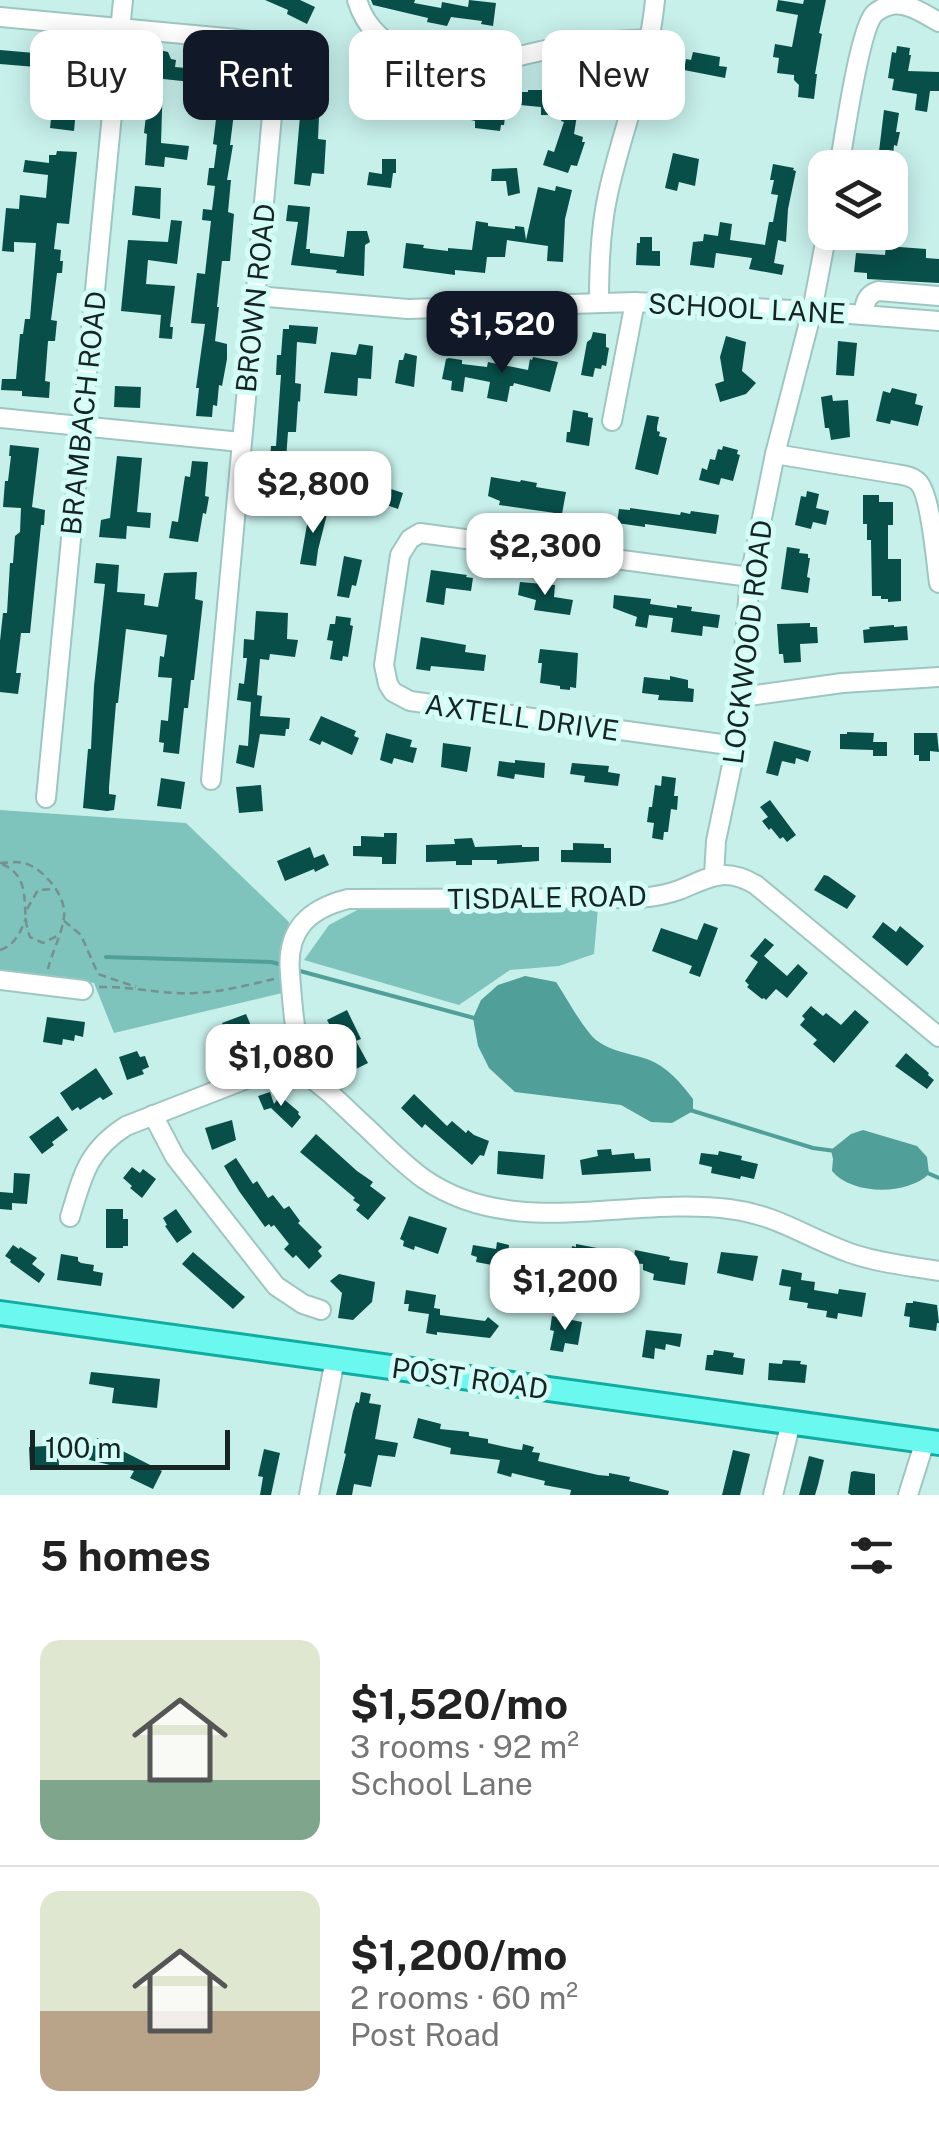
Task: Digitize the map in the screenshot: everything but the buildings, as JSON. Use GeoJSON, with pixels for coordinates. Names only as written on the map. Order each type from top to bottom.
{"type":"FeatureCollection","features":[{"type":"Feature","properties":{"kind":"main road","name":"POST ROAD"},"geometry":{"type":"LineString","coordinates":[[0,1313],[932,1442]]}},
{"type":"Feature","properties":{"kind":"street","name":"BRAMBACH ROAD"},"geometry":{"type":"LineString","coordinates":[[46,798],[124,0]]}},
{"type":"Feature","properties":{"kind":"street"},"geometry":{"type":"LineString","coordinates":[[357,0],[369,26],[402,52],[472,63],[542,51]]}},
{"type":"Feature","properties":{"kind":"street"},"geometry":{"type":"LineString","coordinates":[[649,30],[654,0]]}},
{"type":"Feature","properties":{"kind":"street"},"geometry":{"type":"LineString","coordinates":[[842,150],[864,38],[874,14],[897,4],[939,22]]}},
{"type":"Feature","properties":{"kind":"street"},"geometry":{"type":"LineString","coordinates":[[0,17],[120,28]]}},
{"type":"Feature","properties":{"kind":"street","name":"BROWN ROAD"},"geometry":{"type":"LineString","coordinates":[[120,28],[263,44],[275,54],[278,74],[211,780]]}},
{"type":"Feature","properties":{"kind":"street"},"geometry":{"type":"LineString","coordinates":[[598,302],[604,209],[627,120]]}},
{"type":"Feature","properties":{"kind":"street","name":"LOCKWOOD ROAD"},"geometry":{"type":"LineString","coordinates":[[714,876],[716,842],[742,697],[750,577],[824,250]]}},
{"type":"Feature","properties":{"kind":"street"},"geometry":{"type":"LineString","coordinates":[[863,315],[866,299],[878,291],[939,296]]}},
{"type":"Feature","properties":{"kind":"street"},"geometry":{"type":"LineString","coordinates":[[890,317],[892,292]]}},
{"type":"Feature","properties":{"kind":"street","name":"SCHOOL LANE"},"geometry":{"type":"LineString","coordinates":[[256,296],[408,309],[635,302],[939,321]]}},
{"type":"Feature","properties":{"kind":"street"},"geometry":{"type":"LineString","coordinates":[[612,421],[635,302]]}},
{"type":"Feature","properties":{"kind":"street"},"geometry":{"type":"LineString","coordinates":[[0,418],[241,442]]}},
{"type":"Feature","properties":{"kind":"street"},"geometry":{"type":"LineString","coordinates":[[775,454],[896,474],[919,482],[927,500],[939,583]]}},
{"type":"Feature","properties":{"kind":"street","name":"AXTELL DRIVE"},"geometry":{"type":"LineString","coordinates":[[736,746],[410,702],[393,692],[384,665],[400,555],[410,539],[420,533],[750,577]]}},
{"type":"Feature","properties":{"kind":"street"},"geometry":{"type":"LineString","coordinates":[[742,697],[842,683],[939,677]]}},
{"type":"Feature","properties":{"kind":"street"},"geometry":{"type":"LineString","coordinates":[[714,876],[740,876],[756,885],[939,1036]]}},
{"type":"Feature","properties":{"kind":"street","name":"TISDALE ROAD"},"geometry":{"type":"LineString","coordinates":[[303,1060],[290,952],[300,924],[326,906],[348,899],[638,898],[664,895],[714,876]]}},
{"type":"Feature","properties":{"kind":"street"},"geometry":{"type":"LineString","coordinates":[[0,980],[83,990]]}},
{"type":"Feature","properties":{"kind":"street"},"geometry":{"type":"LineString","coordinates":[[70,1217],[82,1178],[100,1144],[126,1126],[303,1060],[313,1079],[404,1162],[424,1178],[471,1202],[527,1212],[671,1206],[726,1209],[780,1221],[853,1254],[939,1270]]}},
{"type":"Feature","properties":{"kind":"street"},"geometry":{"type":"LineString","coordinates":[[153,1115],[175,1157],[276,1286],[320,1310]]}},
{"type":"Feature","properties":{"kind":"street"},"geometry":{"type":"LineString","coordinates":[[310,1495],[335,1360]]}},
{"type":"Feature","properties":{"kind":"street"},"geometry":{"type":"LineString","coordinates":[[773,1495],[790,1422]]}},
{"type":"Feature","properties":{"kind":"street"},"geometry":{"type":"LineString","coordinates":[[908,1495],[932,1442]]}},
{"type":"Feature","properties":{"kind":"path"},"geometry":{"type":"LineString","coordinates":[[0,864],[22,863],[35,868],[62,899],[64,921],[45,986]]}},
{"type":"Feature","properties":{"kind":"path"},"geometry":{"type":"LineString","coordinates":[[0,864],[9,866],[24,886],[26,929],[30,937],[43,943],[59,934]]}},
{"type":"Feature","properties":{"kind":"path"},"geometry":{"type":"LineString","coordinates":[[26,910],[38,890],[54,889]]}},
{"type":"Feature","properties":{"kind":"path"},"geometry":{"type":"LineString","coordinates":[[0,950],[11,946],[26,917]]}},
{"type":"Feature","properties":{"kind":"path"},"geometry":{"type":"LineString","coordinates":[[64,921],[81,935],[98,974],[143,988]]}},
{"type":"Feature","properties":{"kind":"path"},"geometry":{"type":"LineString","coordinates":[[83,990],[99,986],[194,994],[290,975]]}},
{"type":"Feature","properties":{"kind":"shaded area"},"geometry":{"type":"Polygon","coordinates":[[[0,810],[186,823],[289,922],[282,993],[114,1033],[94,983],[0,972],[0,810]]]}},
{"type":"Feature","properties":{"kind":"shaded area"},"geometry":{"type":"Polygon","coordinates":[[[361,908],[598,908],[594,954],[559,966],[510,970],[459,1005],[304,960],[329,925],[361,908]]]}},
{"type":"Feature","properties":{"kind":"shaded area"},"geometry":{"type":"Polygon","coordinates":[[[525,976],[556,982],[596,1040],[654,1062],[667,1071],[693,1099],[693,1111],[672,1123],[651,1122],[621,1105],[515,1092],[489,1068],[478,1046],[473,1018],[481,1000],[498,985],[525,976]]]}},
{"type":"Feature","properties":{"kind":"shaded area"},"geometry":{"type":"Polygon","coordinates":[[[863,1130],[917,1146],[927,1157],[929,1174],[907,1186],[879,1190],[841,1179],[832,1171],[831,1150],[863,1130]]]}},
{"type":"Feature","properties":{"kind":"waterway"},"geometry":{"type":"LineString","coordinates":[[106,957],[279,964]]}},
{"type":"Feature","properties":{"kind":"waterway"},"geometry":{"type":"LineString","coordinates":[[300,971],[474,1018]]}},
{"type":"Feature","properties":{"kind":"waterway"},"geometry":{"type":"LineString","coordinates":[[690,1110],[813,1148],[835,1151]]}},
{"type":"Feature","properties":{"kind":"waterway"},"geometry":{"type":"LineString","coordinates":[[925,1172],[939,1178]]}}]}
